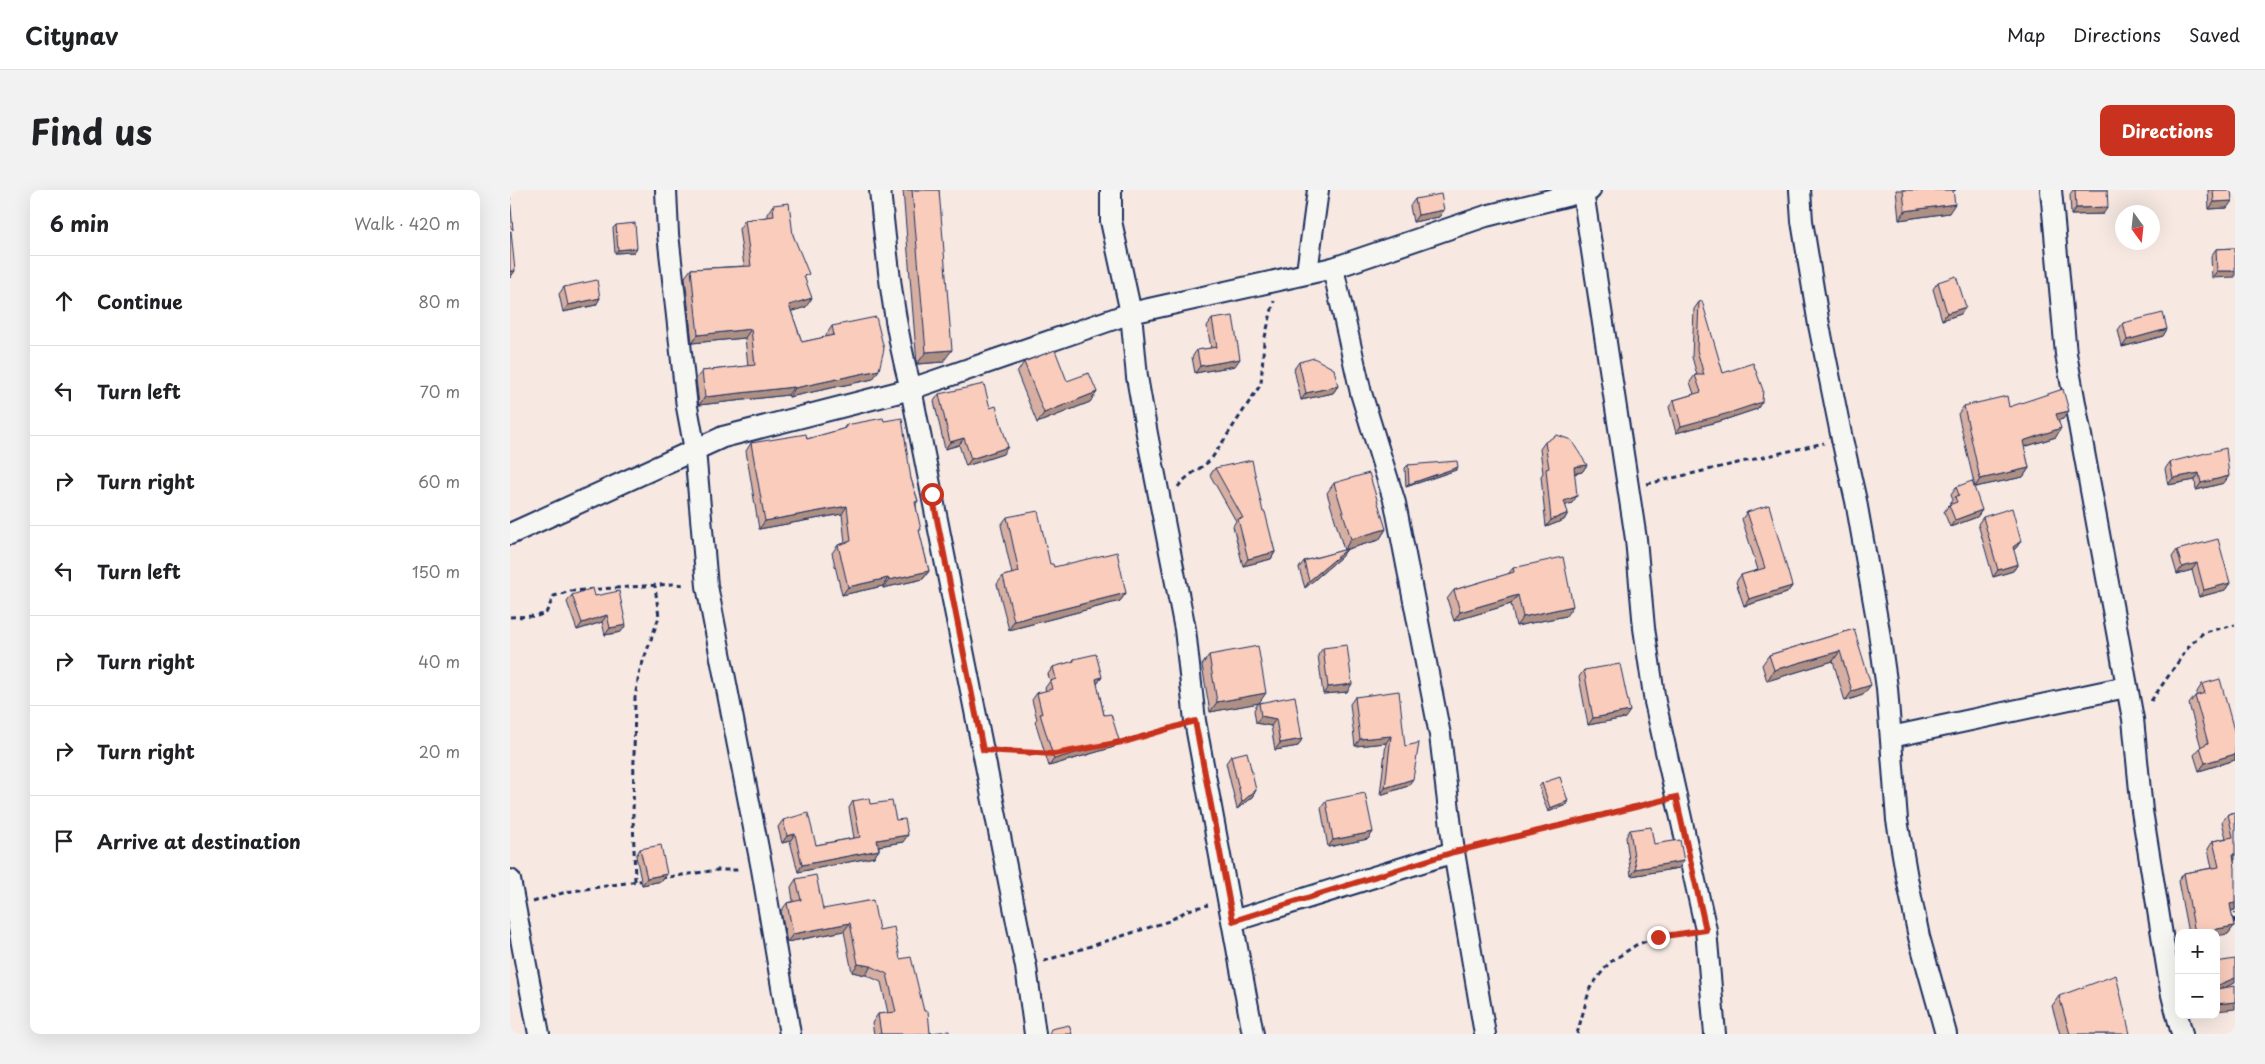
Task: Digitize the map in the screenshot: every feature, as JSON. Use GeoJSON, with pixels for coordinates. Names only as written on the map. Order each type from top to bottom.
{"type":"FeatureCollection","features":[{"type":"Feature","properties":{"kind":"street"},"geometry":{"type":"LineString","coordinates":[[666,190],[668,234],[687,407],[695,450],[707,586],[762,869],[790,1034]]}},
{"type":"Feature","properties":{"kind":"street"},"geometry":{"type":"LineString","coordinates":[[880,190],[893,312],[911,389],[1026,967],[1036,1034]]}},
{"type":"Feature","properties":{"kind":"street"},"geometry":{"type":"LineString","coordinates":[[1111,190],[1112,221],[1130,313],[1137,378],[1185,629],[1195,721],[1253,1034]]}},
{"type":"Feature","properties":{"kind":"street"},"geometry":{"type":"LineString","coordinates":[[1307,272],[1318,190]]}},
{"type":"Feature","properties":{"kind":"street"},"geometry":{"type":"LineString","coordinates":[[1800,190],[1802,222],[1819,325],[1856,501],[1878,625],[1891,737],[1897,820],[1907,878],[1919,937],[1946,1034]]}},
{"type":"Feature","properties":{"kind":"street"},"geometry":{"type":"LineString","coordinates":[[2051,190],[2066,354],[2132,719],[2142,811],[2171,991],[2182,1034]]}},
{"type":"Feature","properties":{"kind":"street"},"geometry":{"type":"LineString","coordinates":[[510,534],[723,437],[911,389],[1130,313],[1307,272],[1333,268],[1486,216],[1587,191],[1636,539],[1655,702],[1706,930],[1715,1034]]}},
{"type":"Feature","properties":{"kind":"street"},"geometry":{"type":"LineString","coordinates":[[1333,268],[1361,393],[1395,503],[1440,735],[1454,852],[1485,1034]]}},
{"type":"Feature","properties":{"kind":"street"},"geometry":{"type":"LineString","coordinates":[[1891,737],[2126,687]]}},
{"type":"Feature","properties":{"kind":"street"},"geometry":{"type":"LineString","coordinates":[[1231,912],[1454,852]]}},
{"type":"Feature","properties":{"kind":"street"},"geometry":{"type":"LineString","coordinates":[[510,880],[539,1034]]}},
{"type":"Feature","properties":{"kind":"path"},"geometry":{"type":"LineString","coordinates":[[1164,522],[1182,482],[1186,477],[1204,467],[1212,458],[1261,384],[1264,341],[1280,279]]}},
{"type":"Feature","properties":{"kind":"path"},"geometry":{"type":"LineString","coordinates":[[1628,488],[1842,439]]}},
{"type":"Feature","properties":{"kind":"path"},"geometry":{"type":"LineString","coordinates":[[510,617],[537,616],[546,613],[554,596],[572,591],[673,584],[707,586]]}},
{"type":"Feature","properties":{"kind":"path"},"geometry":{"type":"LineString","coordinates":[[635,881],[633,817],[635,697],[640,670],[659,617],[655,586]]}},
{"type":"Feature","properties":{"kind":"path"},"geometry":{"type":"LineString","coordinates":[[2132,719],[2156,696],[2190,645],[2197,638],[2204,632],[2235,625]]}},
{"type":"Feature","properties":{"kind":"path"},"geometry":{"type":"LineString","coordinates":[[1110,745],[1195,721]]}},
{"type":"Feature","properties":{"kind":"path"},"geometry":{"type":"LineString","coordinates":[[983,750],[1055,754]]}},
{"type":"Feature","properties":{"kind":"path"},"geometry":{"type":"LineString","coordinates":[[1454,852],[1676,797]]}},
{"type":"Feature","properties":{"kind":"path"},"geometry":{"type":"LineString","coordinates":[[515,912],[538,899],[635,881],[718,870],[762,869]]}},
{"type":"Feature","properties":{"kind":"path"},"geometry":{"type":"LineString","coordinates":[[1026,967],[1169,921],[1188,910],[1206,905],[1231,912]]}},
{"type":"Feature","properties":{"kind":"path"},"geometry":{"type":"LineString","coordinates":[[2234,923],[2235,913]]}},
{"type":"Feature","properties":{"kind":"path"},"geometry":{"type":"LineString","coordinates":[[1577,1034],[1590,988],[1609,963],[1636,945],[1658,937],[1706,930]]}},
{"type":"Feature","properties":{"kind":"building"},"geometry":{"type":"Polygon","coordinates":[[[912,190],[939,190],[952,350],[926,352],[912,190]]]}},
{"type":"Feature","properties":{"kind":"building"},"geometry":{"type":"Polygon","coordinates":[[[1903,190],[1953,190],[1955,204],[1905,211],[1903,190]]]}},
{"type":"Feature","properties":{"kind":"building"},"geometry":{"type":"Polygon","coordinates":[[[2075,190],[2107,190],[2108,207],[2076,208],[2075,190]]]}},
{"type":"Feature","properties":{"kind":"building"},"geometry":{"type":"Polygon","coordinates":[[[2213,190],[2231,190],[2232,201],[2214,202],[2213,190]]]}},
{"type":"Feature","properties":{"kind":"building"},"geometry":{"type":"Polygon","coordinates":[[[1441,194],[1444,210],[1418,215],[1415,199],[1441,194]]]}},
{"type":"Feature","properties":{"kind":"building"},"geometry":{"type":"Polygon","coordinates":[[[510,197],[513,230],[510,226],[510,197]]]}},
{"type":"Feature","properties":{"kind":"building"},"geometry":{"type":"Polygon","coordinates":[[[789,203],[793,235],[809,274],[804,276],[812,298],[789,305],[802,342],[834,335],[832,326],[876,317],[884,349],[879,370],[795,388],[705,397],[702,371],[755,365],[751,329],[698,335],[691,269],[751,266],[745,220],[774,216],[773,205],[789,203]]]}},
{"type":"Feature","properties":{"kind":"building"},"geometry":{"type":"Polygon","coordinates":[[[635,223],[637,248],[618,250],[616,225],[635,223]]]}},
{"type":"Feature","properties":{"kind":"building"},"geometry":{"type":"Polygon","coordinates":[[[511,231],[515,271],[510,271],[511,231]]]}},
{"type":"Feature","properties":{"kind":"building"},"geometry":{"type":"Polygon","coordinates":[[[2235,248],[2235,271],[2217,271],[2216,249],[2235,248]]]}},
{"type":"Feature","properties":{"kind":"building"},"geometry":{"type":"Polygon","coordinates":[[[1956,276],[1966,307],[1947,313],[1938,282],[1956,276]]]}},
{"type":"Feature","properties":{"kind":"building"},"geometry":{"type":"Polygon","coordinates":[[[597,280],[600,298],[568,305],[564,287],[597,280]]]}},
{"type":"Feature","properties":{"kind":"building"},"geometry":{"type":"Polygon","coordinates":[[[1702,301],[1723,373],[1753,363],[1763,390],[1762,402],[1681,426],[1674,400],[1701,392],[1695,375],[1704,375],[1697,350],[1699,302],[1702,301]]]}},
{"type":"Feature","properties":{"kind":"building"},"geometry":{"type":"Polygon","coordinates":[[[2163,313],[2167,329],[2127,340],[2123,323],[2163,313]]]}},
{"type":"Feature","properties":{"kind":"building"},"geometry":{"type":"Polygon","coordinates":[[[1233,316],[1240,359],[1200,366],[1197,350],[1217,347],[1212,319],[1233,316]]]}},
{"type":"Feature","properties":{"kind":"building"},"geometry":{"type":"Polygon","coordinates":[[[1055,350],[1067,381],[1089,373],[1097,392],[1044,413],[1024,362],[1055,350]]]}},
{"type":"Feature","properties":{"kind":"building"},"geometry":{"type":"Polygon","coordinates":[[[1314,358],[1334,369],[1338,386],[1306,393],[1299,362],[1314,358]]]}},
{"type":"Feature","properties":{"kind":"building"},"geometry":{"type":"Polygon","coordinates":[[[984,384],[990,408],[996,406],[1008,447],[971,459],[964,438],[950,442],[939,394],[984,384]]]}},
{"type":"Feature","properties":{"kind":"building"},"geometry":{"type":"Polygon","coordinates":[[[2063,389],[2069,411],[2056,414],[2061,428],[2023,441],[2029,468],[1980,479],[1964,406],[2007,396],[2009,407],[2063,389]]]}},
{"type":"Feature","properties":{"kind":"building"},"geometry":{"type":"Polygon","coordinates":[[[883,418],[884,421],[902,418],[911,479],[918,501],[915,502],[921,530],[919,530],[929,571],[848,587],[838,545],[851,541],[847,506],[765,521],[751,443],[806,434],[807,439],[846,428],[846,425],[883,418]]]}},
{"type":"Feature","properties":{"kind":"building"},"geometry":{"type":"Polygon","coordinates":[[[1557,435],[1571,440],[1587,465],[1574,467],[1577,496],[1564,501],[1568,513],[1551,520],[1546,469],[1549,468],[1545,442],[1557,435]]]}},
{"type":"Feature","properties":{"kind":"building"},"geometry":{"type":"Polygon","coordinates":[[[2226,448],[2229,476],[2201,483],[2199,473],[2173,478],[2170,462],[2226,448]]]}},
{"type":"Feature","properties":{"kind":"building"},"geometry":{"type":"Polygon","coordinates":[[[1252,460],[1263,512],[1265,512],[1275,552],[1248,559],[1238,519],[1243,518],[1215,468],[1252,460]]]}},
{"type":"Feature","properties":{"kind":"building"},"geometry":{"type":"Polygon","coordinates":[[[1457,461],[1458,467],[1409,484],[1408,465],[1457,461]]]}},
{"type":"Feature","properties":{"kind":"building"},"geometry":{"type":"Polygon","coordinates":[[[1369,473],[1386,529],[1351,539],[1334,483],[1369,473]]]}},
{"type":"Feature","properties":{"kind":"building"},"geometry":{"type":"Polygon","coordinates":[[[1972,481],[1982,510],[1955,520],[1949,505],[1957,502],[1955,497],[1959,495],[1956,487],[1972,481]]]}},
{"type":"Feature","properties":{"kind":"building"},"geometry":{"type":"Polygon","coordinates":[[[1769,505],[1792,586],[1749,599],[1741,575],[1765,568],[1747,512],[1769,505]]]}},
{"type":"Feature","properties":{"kind":"building"},"geometry":{"type":"Polygon","coordinates":[[[2012,508],[2021,541],[2013,547],[2018,564],[1998,570],[1983,517],[2012,508]]]}},
{"type":"Feature","properties":{"kind":"building"},"geometry":{"type":"Polygon","coordinates":[[[1038,511],[1050,564],[1053,564],[1054,567],[1117,552],[1126,593],[1014,621],[1003,576],[1019,572],[1007,517],[1038,511]]]}},
{"type":"Feature","properties":{"kind":"building"},"geometry":{"type":"Polygon","coordinates":[[[2218,539],[2230,583],[2204,590],[2197,563],[2182,567],[2177,550],[2218,539]]]}},
{"type":"Feature","properties":{"kind":"building"},"geometry":{"type":"Polygon","coordinates":[[[1347,549],[1309,581],[1304,561],[1347,549]]]}},
{"type":"Feature","properties":{"kind":"building"},"geometry":{"type":"Polygon","coordinates":[[[1563,557],[1573,606],[1523,617],[1518,595],[1460,612],[1454,590],[1514,572],[1513,568],[1563,557]]]}},
{"type":"Feature","properties":{"kind":"building"},"geometry":{"type":"Polygon","coordinates":[[[593,588],[595,596],[619,591],[626,625],[610,628],[607,615],[582,623],[572,595],[593,588]]]}},
{"type":"Feature","properties":{"kind":"building"},"geometry":{"type":"Polygon","coordinates":[[[1854,629],[1871,685],[1852,691],[1840,651],[1774,670],[1769,655],[1854,629]]]}},
{"type":"Feature","properties":{"kind":"building"},"geometry":{"type":"Polygon","coordinates":[[[1347,645],[1352,684],[1328,687],[1323,648],[1347,645]]]}},
{"type":"Feature","properties":{"kind":"building"},"geometry":{"type":"Polygon","coordinates":[[[1258,646],[1266,693],[1217,702],[1209,655],[1258,646]]]}},
{"type":"Feature","properties":{"kind":"building"},"geometry":{"type":"Polygon","coordinates":[[[1096,654],[1102,677],[1096,679],[1104,715],[1111,714],[1119,740],[1054,759],[1040,714],[1042,714],[1037,693],[1052,689],[1050,681],[1056,679],[1053,667],[1074,661],[1074,659],[1096,654]]]}},
{"type":"Feature","properties":{"kind":"building"},"geometry":{"type":"Polygon","coordinates":[[[1620,664],[1630,711],[1593,718],[1584,670],[1620,664]]]}},
{"type":"Feature","properties":{"kind":"building"},"geometry":{"type":"Polygon","coordinates":[[[2220,679],[2235,734],[2235,754],[2205,763],[2200,747],[2208,743],[2195,696],[2205,693],[2202,684],[2220,679]]]}},
{"type":"Feature","properties":{"kind":"building"},"geometry":{"type":"Polygon","coordinates":[[[1399,691],[1405,746],[1419,743],[1413,779],[1385,788],[1391,736],[1360,739],[1355,697],[1399,691]]]}},
{"type":"Feature","properties":{"kind":"building"},"geometry":{"type":"Polygon","coordinates":[[[1295,696],[1302,739],[1280,743],[1276,719],[1261,716],[1259,703],[1295,696]]]}},
{"type":"Feature","properties":{"kind":"building"},"geometry":{"type":"Polygon","coordinates":[[[1247,752],[1256,790],[1242,802],[1231,756],[1247,752]]]}},
{"type":"Feature","properties":{"kind":"building"},"geometry":{"type":"Polygon","coordinates":[[[1560,777],[1568,801],[1550,808],[1542,783],[1560,777]]]}},
{"type":"Feature","properties":{"kind":"building"},"geometry":{"type":"Polygon","coordinates":[[[1365,793],[1373,832],[1333,840],[1326,801],[1365,793]]]}},
{"type":"Feature","properties":{"kind":"building"},"geometry":{"type":"Polygon","coordinates":[[[869,798],[870,804],[892,801],[896,820],[905,819],[908,835],[877,840],[879,850],[802,865],[795,834],[787,836],[783,820],[808,813],[816,845],[860,837],[853,801],[869,798]]]}},
{"type":"Feature","properties":{"kind":"building"},"geometry":{"type":"Polygon","coordinates":[[[2235,812],[2235,854],[2233,854],[2235,903],[2230,904],[2234,926],[2217,929],[2194,929],[2184,873],[2219,867],[2213,841],[2233,837],[2228,814],[2235,812]]]}},
{"type":"Feature","properties":{"kind":"building"},"geometry":{"type":"Polygon","coordinates":[[[1651,827],[1654,844],[1680,840],[1684,861],[1636,869],[1630,830],[1651,827]]]}},
{"type":"Feature","properties":{"kind":"building"},"geometry":{"type":"Polygon","coordinates":[[[661,845],[667,874],[647,878],[640,849],[661,845]]]}},
{"type":"Feature","properties":{"kind":"building"},"geometry":{"type":"Polygon","coordinates":[[[816,875],[823,909],[873,900],[879,930],[894,927],[900,959],[911,957],[924,1011],[928,1011],[930,1033],[949,1031],[949,1034],[881,1034],[878,1014],[896,1012],[887,974],[871,966],[858,964],[850,923],[793,934],[787,903],[801,900],[796,879],[816,875]]]}},
{"type":"Feature","properties":{"kind":"building"},"geometry":{"type":"Polygon","coordinates":[[[2235,959],[2235,978],[2220,984],[2220,974],[2220,961],[2235,959]]]}},
{"type":"Feature","properties":{"kind":"building"},"geometry":{"type":"Polygon","coordinates":[[[2116,975],[2130,1034],[2070,1034],[2059,996],[2116,975]]]}},
{"type":"Feature","properties":{"kind":"building"},"geometry":{"type":"Polygon","coordinates":[[[2235,986],[2235,1002],[2220,1004],[2220,988],[2235,986]]]}},
{"type":"Feature","properties":{"kind":"building"},"geometry":{"type":"Polygon","coordinates":[[[1069,1025],[1072,1034],[1049,1034],[1051,1029],[1069,1025]]]}},
{"type":"Feature","properties":{"kind":"route"},"geometry":{"type":"LineString","coordinates":[[932,494],[983,750],[1055,754],[1092,749],[1128,741],[1195,721],[1233,921],[1454,852],[1676,797],[1706,930],[1658,937]]}}]}
